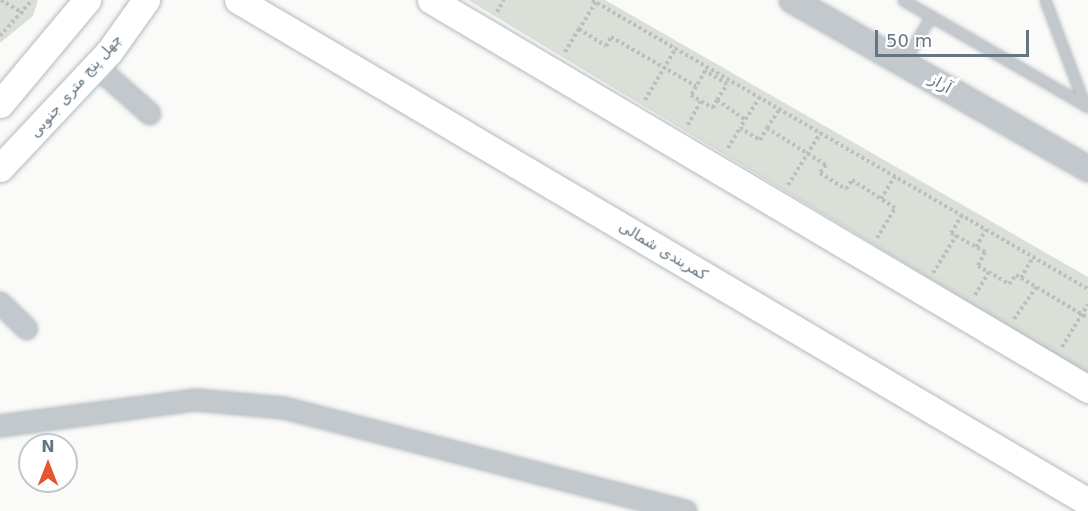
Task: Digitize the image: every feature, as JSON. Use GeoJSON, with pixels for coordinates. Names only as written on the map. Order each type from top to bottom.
{"type":"FeatureCollection","features":[{"type":"Feature","properties":{"kind":"main road"},"geometry":{"type":"LineString","coordinates":[[0,104],[87,0]]}},
{"type":"Feature","properties":{"kind":"main road","name":"چهل پنج متری جنوبی"},"geometry":{"type":"LineString","coordinates":[[0,168],[96,66],[146,0]]}},
{"type":"Feature","properties":{"kind":"main road","name":"کمربندی شمالی"},"geometry":{"type":"LineString","coordinates":[[238,0],[1088,502]]}},
{"type":"Feature","properties":{"kind":"main road"},"geometry":{"type":"LineString","coordinates":[[431,0],[1088,389]]}},
{"type":"Feature","properties":{"kind":"street","name":"آراز"},"geometry":{"type":"LineString","coordinates":[[792,0],[1088,169]]}},
{"type":"Feature","properties":{"kind":"street"},"geometry":{"type":"LineString","coordinates":[[96,66],[150,114]]}},
{"type":"Feature","properties":{"kind":"street"},"geometry":{"type":"LineString","coordinates":[[0,303],[27,329]]}},
{"type":"Feature","properties":{"kind":"street"},"geometry":{"type":"LineString","coordinates":[[0,426],[196,400],[284,408],[686,511]]}},
{"type":"Feature","properties":{"kind":"lane"},"geometry":{"type":"LineString","coordinates":[[903,0],[1087,107]]}},
{"type":"Feature","properties":{"kind":"lane"},"geometry":{"type":"LineString","coordinates":[[1045,0],[1087,107]]}},
{"type":"Feature","properties":{"kind":"lane"},"geometry":{"type":"LineString","coordinates":[[903,63],[931,16]]}},
{"type":"Feature","properties":{"kind":"path"},"geometry":{"type":"LineString","coordinates":[[1,0],[23,13]]}},
{"type":"Feature","properties":{"kind":"path"},"geometry":{"type":"LineString","coordinates":[[0,36],[23,13],[32,0]]}},
{"type":"Feature","properties":{"kind":"path"},"geometry":{"type":"LineString","coordinates":[[496,12],[504,0]]}},
{"type":"Feature","properties":{"kind":"path"},"geometry":{"type":"LineString","coordinates":[[565,53],[594,1],[1088,289]]}},
{"type":"Feature","properties":{"kind":"path"},"geometry":{"type":"LineString","coordinates":[[579,29],[606,46],[611,37],[696,86]]}},
{"type":"Feature","properties":{"kind":"path"},"geometry":{"type":"LineString","coordinates":[[645,100],[676,48]]}},
{"type":"Feature","properties":{"kind":"path"},"geometry":{"type":"LineString","coordinates":[[705,71],[718,75],[727,84],[713,108],[690,95],[696,86],[705,71]]}},
{"type":"Feature","properties":{"kind":"path"},"geometry":{"type":"LineString","coordinates":[[728,148],[760,96]]}},
{"type":"Feature","properties":{"kind":"path"},"geometry":{"type":"LineString","coordinates":[[717,100],[746,120]]}},
{"type":"Feature","properties":{"kind":"path"},"geometry":{"type":"LineString","coordinates":[[688,125],[701,101]]}},
{"type":"Feature","properties":{"kind":"path"},"geometry":{"type":"LineString","coordinates":[[740,128],[760,140],[781,108]]}},
{"type":"Feature","properties":{"kind":"path"},"geometry":{"type":"LineString","coordinates":[[767,128],[826,165],[820,174],[846,189],[852,180],[895,208],[876,239]]}},
{"type":"Feature","properties":{"kind":"path"},"geometry":{"type":"LineString","coordinates":[[788,185],[821,132]]}},
{"type":"Feature","properties":{"kind":"path"},"geometry":{"type":"LineString","coordinates":[[881,199],[895,176]]}},
{"type":"Feature","properties":{"kind":"path"},"geometry":{"type":"LineString","coordinates":[[962,215],[951,233],[985,252],[978,266],[1009,284],[1016,275],[1088,318]]}},
{"type":"Feature","properties":{"kind":"path"},"geometry":{"type":"LineString","coordinates":[[976,247],[987,230]]}},
{"type":"Feature","properties":{"kind":"path"},"geometry":{"type":"LineString","coordinates":[[933,274],[957,236]]}},
{"type":"Feature","properties":{"kind":"path"},"geometry":{"type":"LineString","coordinates":[[1021,278],[1033,257]]}},
{"type":"Feature","properties":{"kind":"path"},"geometry":{"type":"LineString","coordinates":[[973,299],[989,272]]}},
{"type":"Feature","properties":{"kind":"path"},"geometry":{"type":"LineString","coordinates":[[1012,323],[1036,287]]}},
{"type":"Feature","properties":{"kind":"path"},"geometry":{"type":"LineString","coordinates":[[1059,351],[1088,304]]}},
{"type":"Feature","properties":{"kind":"shaded area"},"geometry":{"type":"Polygon","coordinates":[[[0,0],[38,0],[33,16],[0,43],[0,0]]]}},
{"type":"Feature","properties":{"kind":"shaded area"},"geometry":{"type":"Polygon","coordinates":[[[468,0],[605,0],[1088,277],[1088,374],[468,0]]]}}]}
